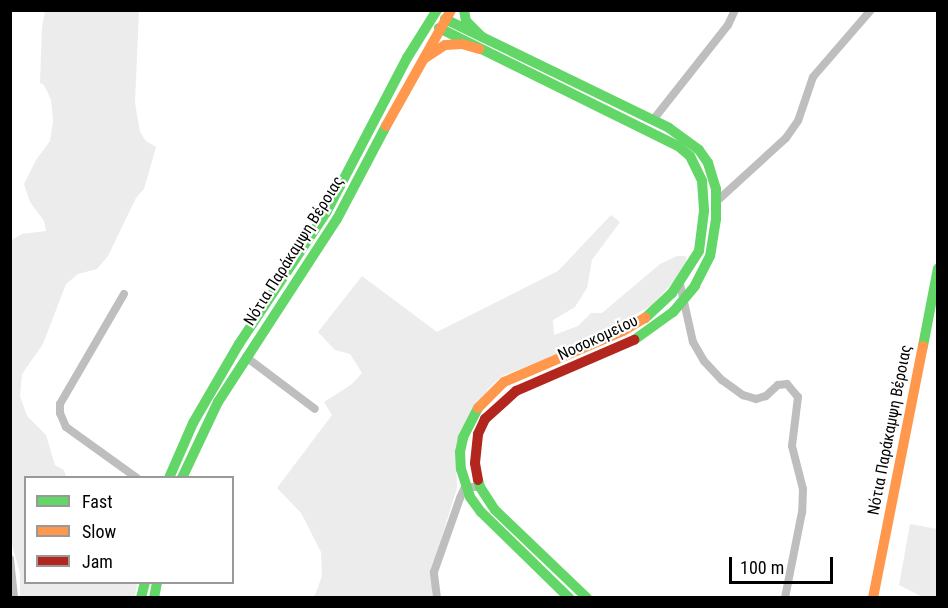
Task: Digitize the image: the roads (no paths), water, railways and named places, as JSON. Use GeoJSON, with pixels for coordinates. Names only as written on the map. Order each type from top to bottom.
{"type":"FeatureCollection","features":[{"type":"Feature","properties":{"kind":"street"},"geometry":{"type":"LineString","coordinates":[[464,10],[466,21],[482,37]]}},
{"type":"Feature","properties":{"kind":"street"},"geometry":{"type":"LineString","coordinates":[[653,120],[721,34],[735,10]]}},
{"type":"Feature","properties":{"kind":"street"},"geometry":{"type":"LineString","coordinates":[[717,201],[786,138],[798,121],[813,77],[871,10]]}},
{"type":"Feature","properties":{"kind":"street","name":"Νοσοκομείου"},"geometry":{"type":"LineString","coordinates":[[441,17],[653,120],[686,139],[699,150],[708,163],[717,201],[710,256],[695,286],[684,300],[662,322],[624,346],[507,397],[485,419],[478,434],[475,463],[480,487],[495,510],[587,597]]}},
{"type":"Feature","properties":{"kind":"street","name":"Νοσοκομείου"},"geometry":{"type":"LineString","coordinates":[[441,17],[479,49],[678,146],[690,156],[702,181],[703,231],[699,251],[680,284],[654,311],[623,331],[504,382],[491,392],[474,412],[463,438],[460,452],[465,487],[481,512],[569,597]]}},
{"type":"Feature","properties":{"kind":"street","name":"Νότια Παράκαμψη Βέροιας"},"geometry":{"type":"LineString","coordinates":[[182,476],[201,433],[246,357],[337,219],[441,17]]}},
{"type":"Feature","properties":{"kind":"street","name":"Νότια Παράκαμψη Βέροιας"},"geometry":{"type":"LineString","coordinates":[[169,476],[193,423],[239,344],[327,211],[407,58],[441,17]]}},
{"type":"Feature","properties":{"kind":"street"},"geometry":{"type":"LineString","coordinates":[[418,65],[445,45],[462,44],[479,49]]}},
{"type":"Feature","properties":{"kind":"street","name":"Νότια Παράκαμψη Βέροιας"},"geometry":{"type":"LineString","coordinates":[[873,597],[938,268]]}},
{"type":"Feature","properties":{"kind":"street"},"geometry":{"type":"LineString","coordinates":[[680,284],[693,342],[704,361],[722,380],[743,395],[756,399],[766,396],[778,385],[787,384],[798,397],[792,446],[803,489],[802,512],[785,597]]}},
{"type":"Feature","properties":{"kind":"street"},"geometry":{"type":"LineString","coordinates":[[124,294],[65,396],[60,413],[66,427],[136,476]]}},
{"type":"Feature","properties":{"kind":"street"},"geometry":{"type":"LineString","coordinates":[[246,357],[315,409]]}},
{"type":"Feature","properties":{"kind":"street"},"geometry":{"type":"LineString","coordinates":[[436,597],[434,572],[465,487],[480,487]]}},
{"type":"Feature","properties":{"kind":"street"},"geometry":{"type":"LineString","coordinates":[[10,559],[14,597]]}}]}
